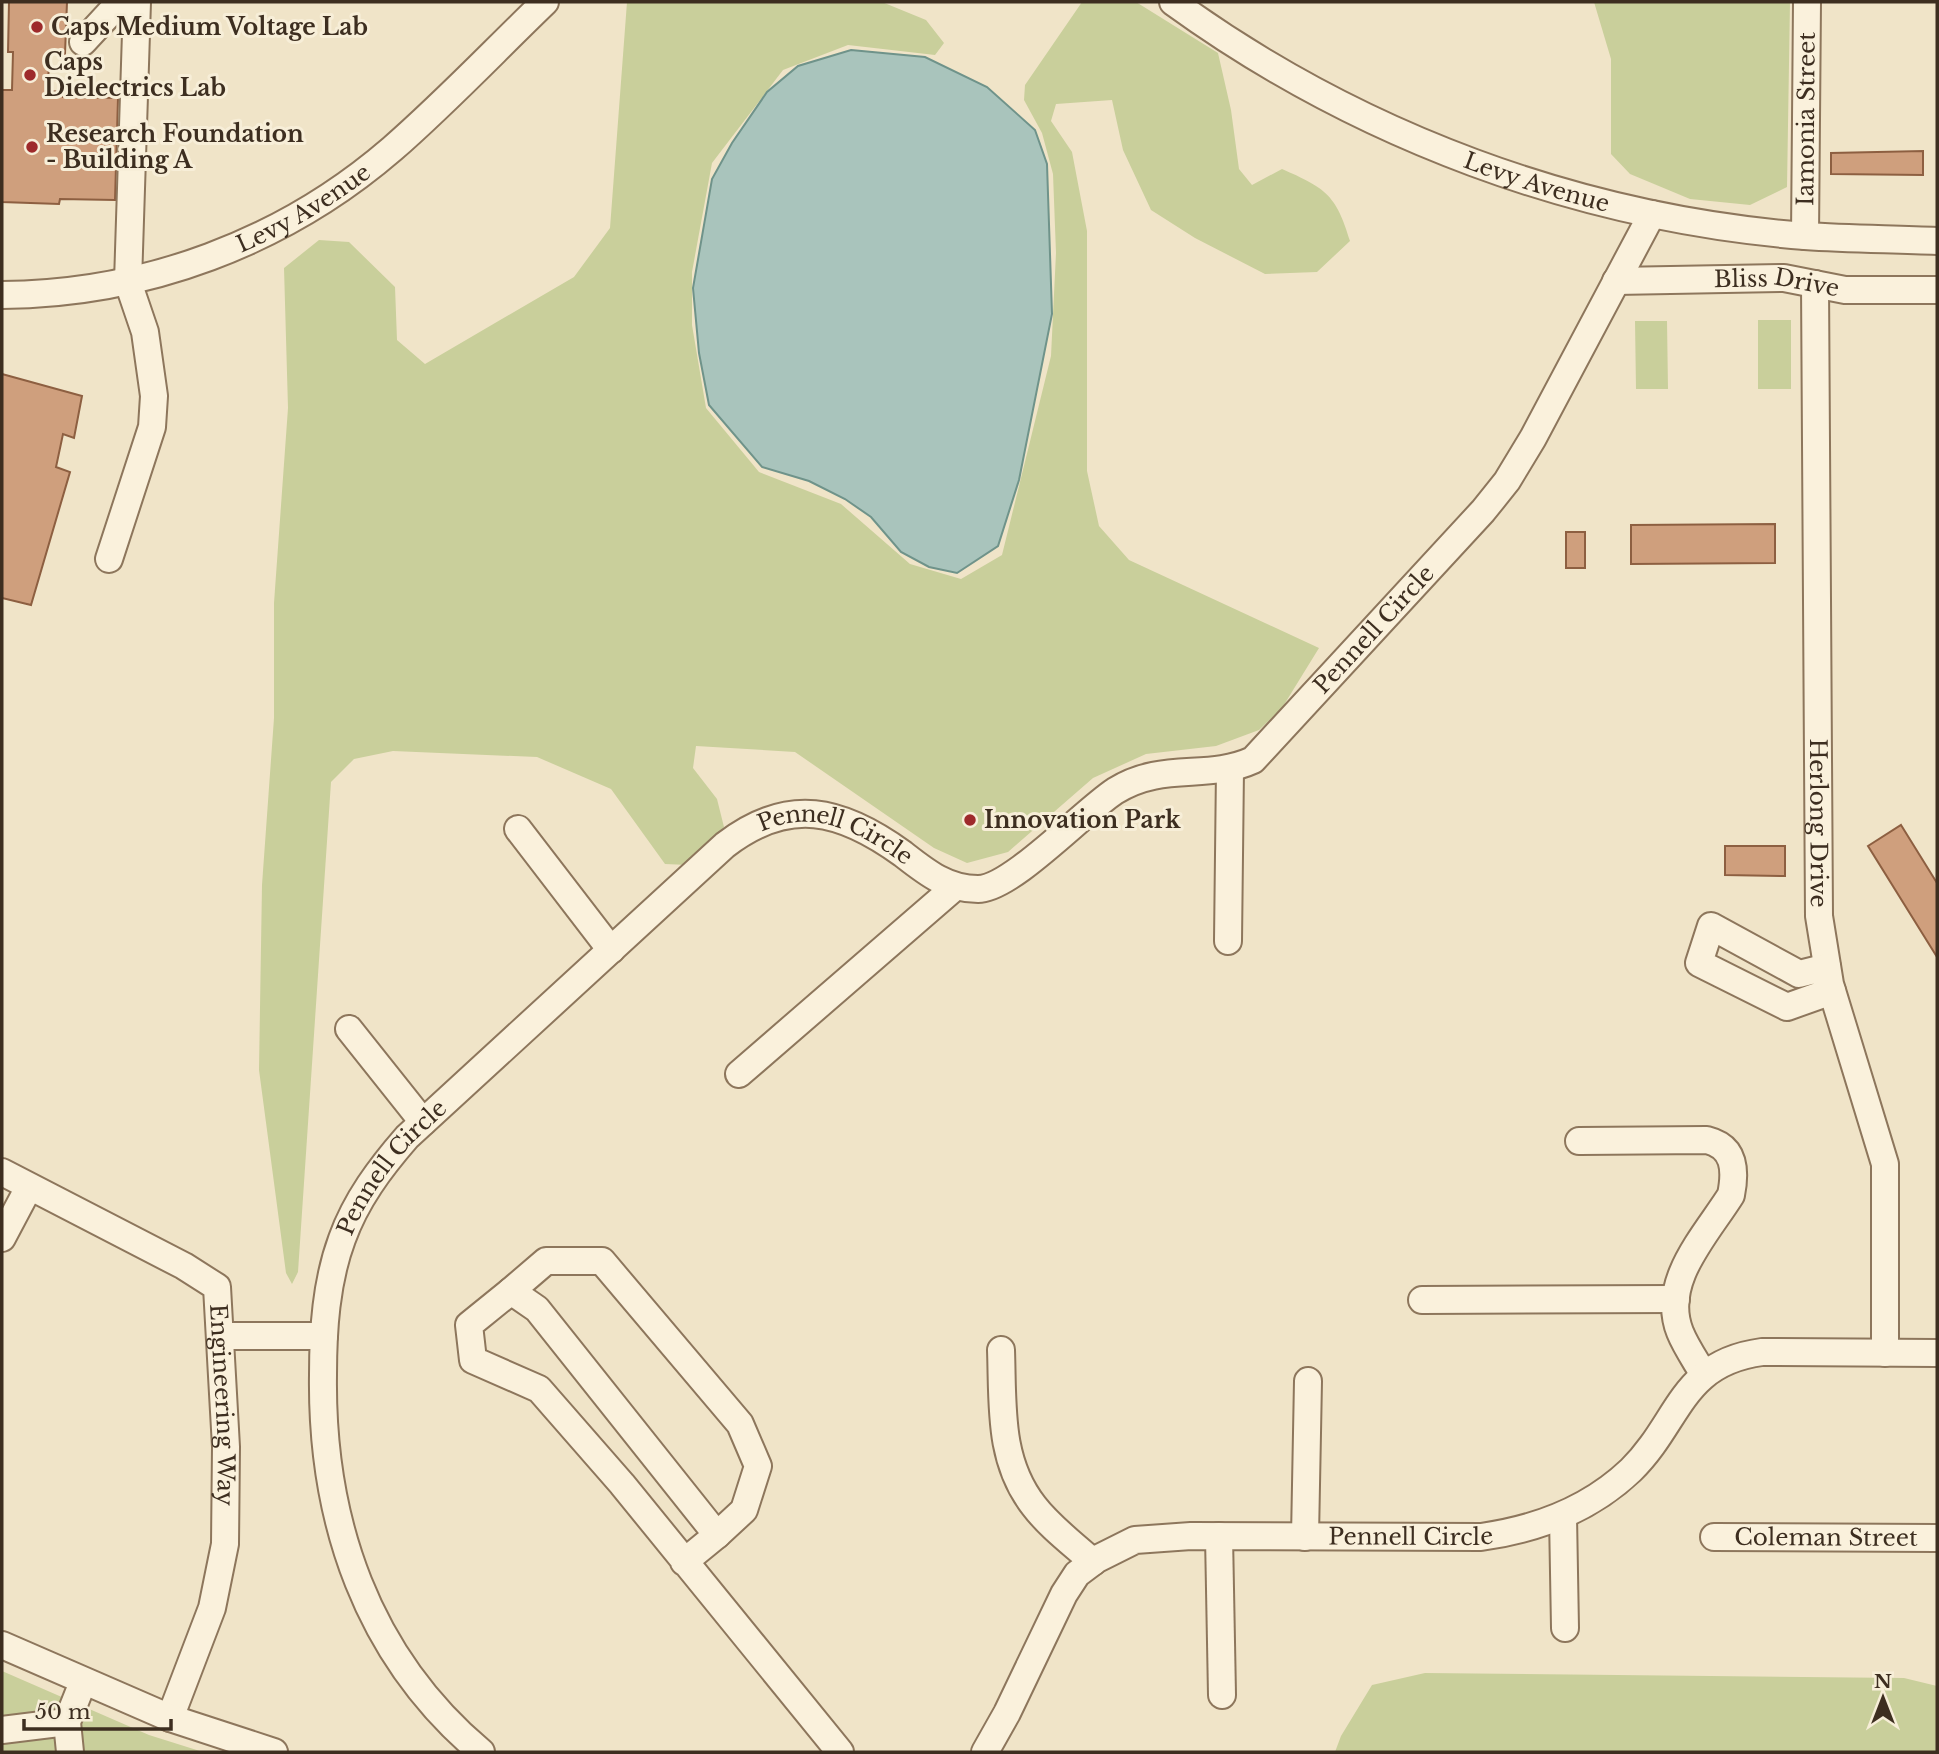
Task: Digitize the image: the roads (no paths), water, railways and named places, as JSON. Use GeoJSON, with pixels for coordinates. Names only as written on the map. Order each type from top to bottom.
{"type":"FeatureCollection","features":[{"type":"Feature","properties":{"kind":"street"},"geometry":{"type":"LineString","coordinates":[[83,43],[120,2]]}},
{"type":"Feature","properties":{"kind":"street"},"geometry":{"type":"LineString","coordinates":[[109,559],[152,427],[153,396],[145,332],[128,282],[137,2]]}},
{"type":"Feature","properties":{"kind":"street","name":"Levy Avenue"},"geometry":{"type":"LineString","coordinates":[[2,296],[86,290],[187,266],[236,248],[326,200],[390,151],[428,117],[545,2]]}},
{"type":"Feature","properties":{"kind":"street","name":"Levy Avenue"},"geometry":{"type":"LineString","coordinates":[[1173,2],[1270,67],[1396,131],[1509,175],[1651,214],[1805,236],[1937,241]]}},
{"type":"Feature","properties":{"kind":"street","name":"Iamonia Street"},"geometry":{"type":"LineString","coordinates":[[1805,236],[1807,2]]}},
{"type":"Feature","properties":{"kind":"street","name":"Pennell Circle"},"geometry":{"type":"LineString","coordinates":[[472,1750],[435,1710],[377,1623],[343,1543],[331,1498],[324,1447],[324,1336],[332,1268],[350,1219],[386,1160],[423,1122],[725,845],[761,821],[780,815],[821,814],[843,819],[872,833],[930,875],[955,887],[982,889],[996,885],[1102,800],[1132,782],[1170,771],[1230,769],[1262,752],[1495,497],[1533,438],[1651,214]]}},
{"type":"Feature","properties":{"kind":"street","name":"Bliss Drive"},"geometry":{"type":"LineString","coordinates":[[1616,281],[1784,278],[1845,290],[1937,290]]}},
{"type":"Feature","properties":{"kind":"street","name":"Herlong Drive"},"geometry":{"type":"LineString","coordinates":[[1815,284],[1819,916],[1830,979],[1885,1164],[1885,1353]]}},
{"type":"Feature","properties":{"kind":"street"},"geometry":{"type":"LineString","coordinates":[[1228,941],[1230,769]]}},
{"type":"Feature","properties":{"kind":"street"},"geometry":{"type":"LineString","coordinates":[[518,829],[611,950]]}},
{"type":"Feature","properties":{"kind":"street"},"geometry":{"type":"LineString","coordinates":[[739,1074],[955,887]]}},
{"type":"Feature","properties":{"kind":"street"},"geometry":{"type":"LineString","coordinates":[[349,1029],[423,1122]]}},
{"type":"Feature","properties":{"kind":"street"},"geometry":{"type":"LineString","coordinates":[[1579,1141],[1707,1140],[1726,1149],[1731,1156],[1734,1180],[1731,1195],[1681,1274],[1676,1299],[1680,1331],[1704,1375]]}},
{"type":"Feature","properties":{"kind":"street","name":"Engineering Way"},"geometry":{"type":"LineString","coordinates":[[2,1172],[184,1266],[217,1287],[222,1336],[227,1476],[225,1544],[212,1608],[170,1718]]}},
{"type":"Feature","properties":{"kind":"street"},"geometry":{"type":"LineString","coordinates":[[2,1238],[29,1186]]}},
{"type":"Feature","properties":{"kind":"street"},"geometry":{"type":"LineString","coordinates":[[684,1562],[744,1510],[758,1466],[740,1424],[603,1261],[546,1261],[469,1325],[473,1360],[539,1389],[622,1484],[684,1562],[841,1752]]}},
{"type":"Feature","properties":{"kind":"street"},"geometry":{"type":"LineString","coordinates":[[511,1291],[537,1309],[717,1535]]}},
{"type":"Feature","properties":{"kind":"street"},"geometry":{"type":"LineString","coordinates":[[1422,1300],[1676,1299]]}},
{"type":"Feature","properties":{"kind":"street"},"geometry":{"type":"LineString","coordinates":[[222,1336],[324,1336]]}},
{"type":"Feature","properties":{"kind":"street"},"geometry":{"type":"LineString","coordinates":[[1001,1350],[1004,1438],[1012,1471],[1035,1508],[1093,1562]]}},
{"type":"Feature","properties":{"kind":"street","name":"Pennell Circle"},"geometry":{"type":"LineString","coordinates":[[985,1752],[1007,1713],[1063,1594],[1077,1574],[1135,1539],[1219,1536],[1481,1537],[1512,1533],[1563,1516],[1594,1500],[1633,1468],[1686,1393],[1720,1363],[1740,1355],[1762,1352],[1937,1353]]}},
{"type":"Feature","properties":{"kind":"street"},"geometry":{"type":"LineString","coordinates":[[1306,1537],[1308,1381]]}},
{"type":"Feature","properties":{"kind":"street"},"geometry":{"type":"LineString","coordinates":[[1563,1516],[1565,1628]]}},
{"type":"Feature","properties":{"kind":"street"},"geometry":{"type":"LineString","coordinates":[[1219,1536],[1222,1695]]}},
{"type":"Feature","properties":{"kind":"street","name":"Coleman Street"},"geometry":{"type":"LineString","coordinates":[[1714,1537],[1937,1538]]}},
{"type":"Feature","properties":{"kind":"street"},"geometry":{"type":"LineString","coordinates":[[2,1646],[170,1718],[274,1752]]}},
{"type":"Feature","properties":{"kind":"street"},"geometry":{"type":"LineString","coordinates":[[71,1752],[67,1722],[83,1682]]}},
{"type":"Feature","properties":{"kind":"street"},"geometry":{"type":"LineString","coordinates":[[2,1730],[67,1722]]}},
{"type":"Feature","properties":{"kind":"water"},"geometry":{"type":"Polygon","coordinates":[[[851,50],[925,57],[987,87],[1035,130],[1047,164],[1052,314],[1019,480],[998,546],[957,573],[929,567],[901,552],[871,517],[845,499],[809,481],[762,467],[709,405],[699,353],[693,288],[712,179],[732,143],[767,92],[798,66],[851,50]]]}},
{"type":"Feature","properties":{"kind":"place","name":"Caps Medium Voltage Lab"},"geometry":{"type":"Point","coordinates":[37,27]}},
{"type":"Feature","properties":{"kind":"place","name":"Caps Dielectrics Lab"},"geometry":{"type":"Point","coordinates":[30,75]}},
{"type":"Feature","properties":{"kind":"place","name":"Research Foundation - Building A"},"geometry":{"type":"Point","coordinates":[32,147]}},
{"type":"Feature","properties":{"kind":"place","name":"Innovation Park"},"geometry":{"type":"Point","coordinates":[970,820]}}]}
